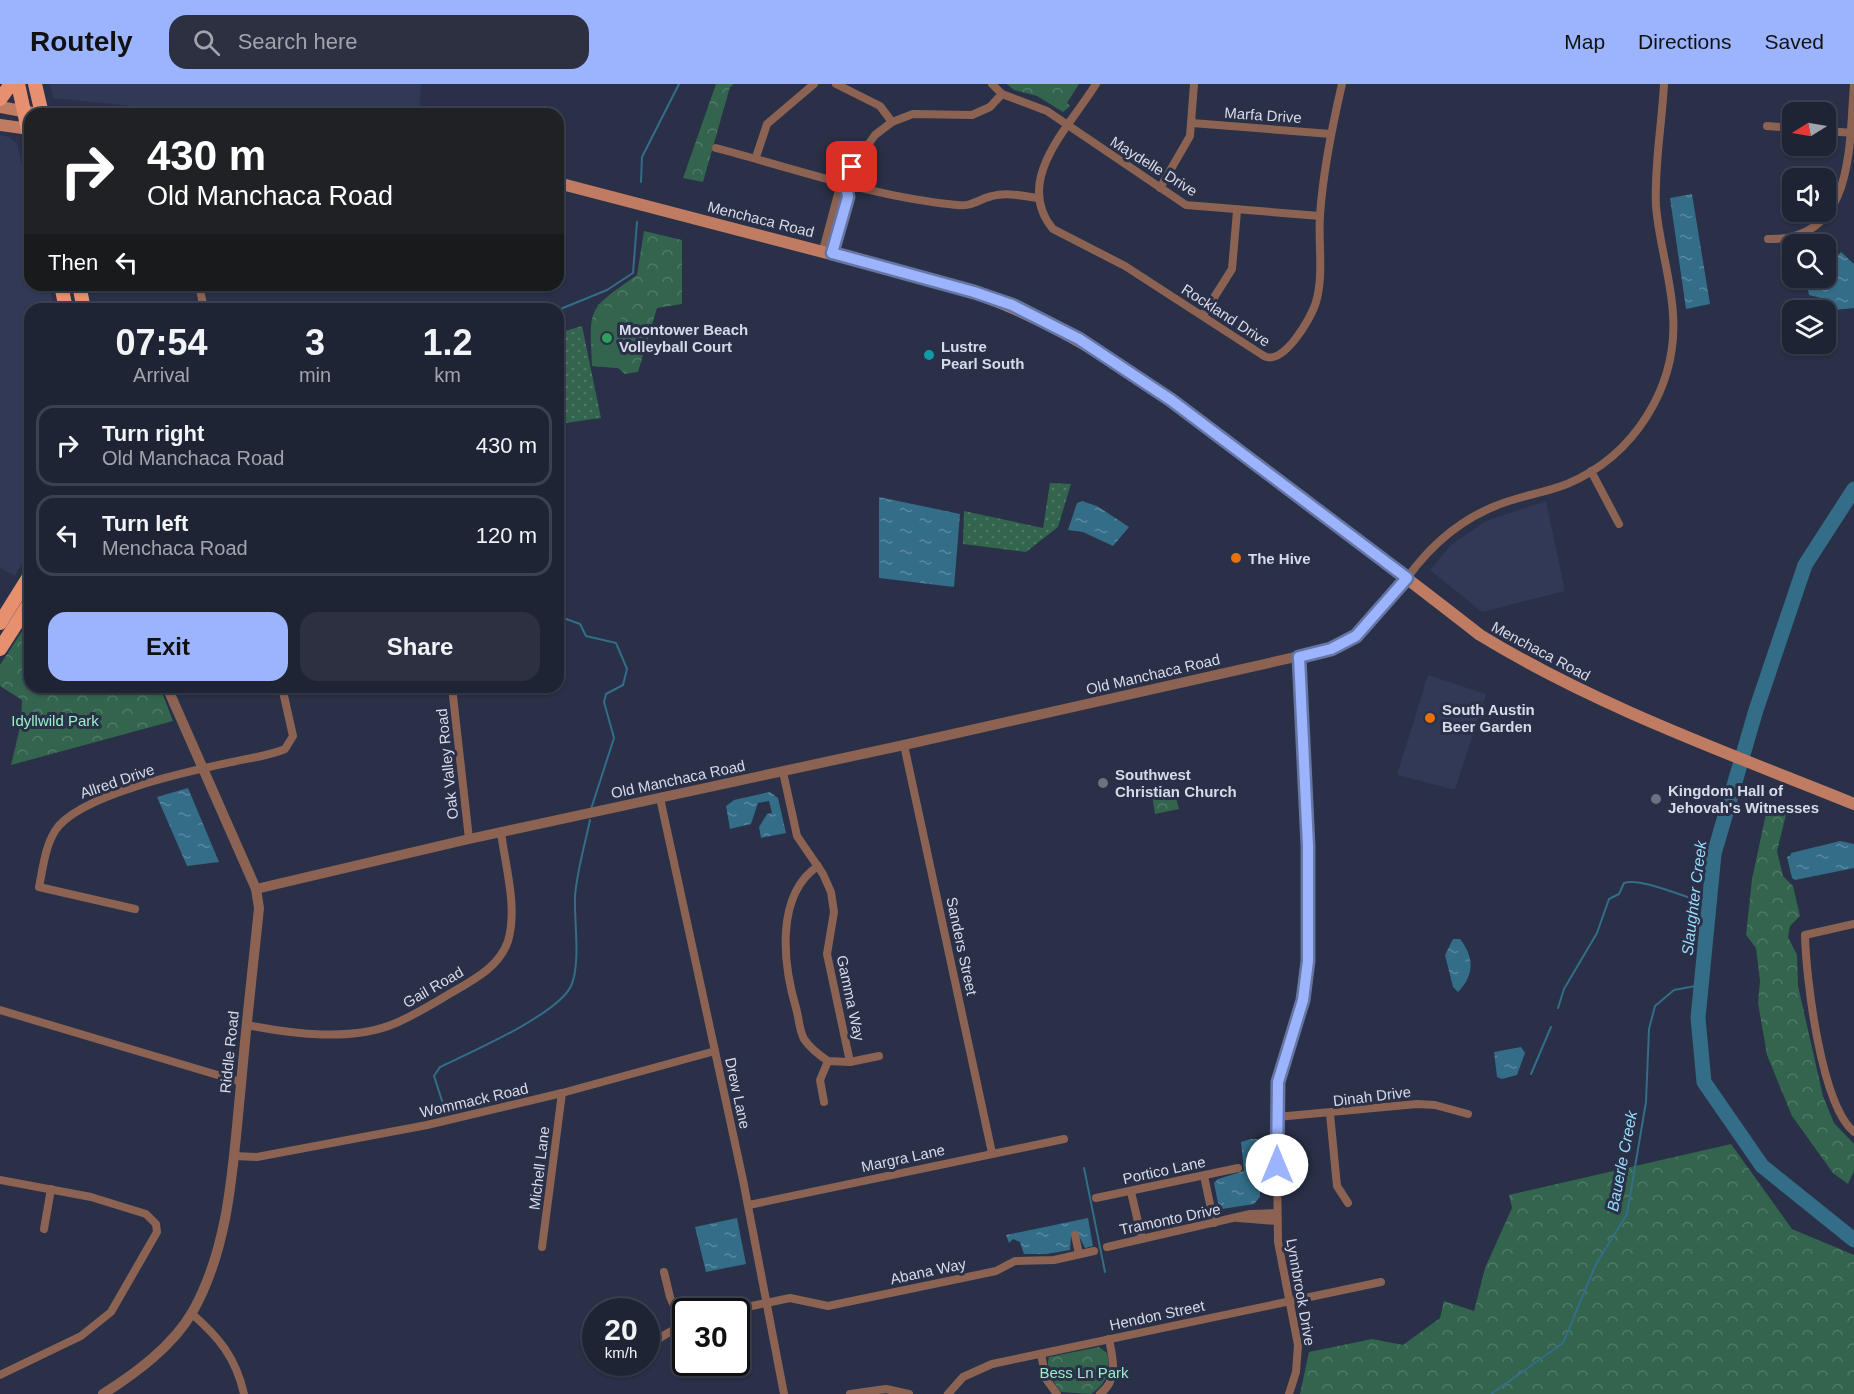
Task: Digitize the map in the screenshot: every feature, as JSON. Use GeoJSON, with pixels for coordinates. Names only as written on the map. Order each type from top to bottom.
{"type":"FeatureCollection","features":[{"type":"Feature","properties":{"kind":"main road"},"geometry":{"type":"LineString","coordinates":[[0,99],[11,84]]}},
{"type":"Feature","properties":{"kind":"main road"},"geometry":{"type":"LineString","coordinates":[[18,84],[32,108]]}},
{"type":"Feature","properties":{"kind":"main road"},"geometry":{"type":"LineString","coordinates":[[35,84],[35,108]]}},
{"type":"Feature","properties":{"kind":"main road"},"geometry":{"type":"LineString","coordinates":[[0,107],[24,111]]}},
{"type":"Feature","properties":{"kind":"main road"},"geometry":{"type":"LineString","coordinates":[[0,125],[24,131]]}},
{"type":"Feature","properties":{"kind":"main road","name":"Menchaca Road"},"geometry":{"type":"LineString","coordinates":[[564,185],[827,252],[974,292],[1012,305],[1079,339],[1171,400],[1480,635],[1520,659],[1617,706],[1854,804]]}},
{"type":"Feature","properties":{"kind":"main road"},"geometry":{"type":"LineString","coordinates":[[0,623],[24,585]]}},
{"type":"Feature","properties":{"kind":"main road"},"geometry":{"type":"LineString","coordinates":[[0,649],[4,634],[24,609]]}},
{"type":"Feature","properties":{"kind":"street"},"geometry":{"type":"LineString","coordinates":[[756,157],[767,124],[814,84]]}},
{"type":"Feature","properties":{"kind":"street"},"geometry":{"type":"LineString","coordinates":[[836,84],[880,106],[892,122]]}},
{"type":"Feature","properties":{"kind":"street","name":"Maydelle Drive"},"geometry":{"type":"LineString","coordinates":[[992,84],[1002,94],[1039,106],[1192,207],[1320,216]]}},
{"type":"Feature","properties":{"kind":"street"},"geometry":{"type":"LineString","coordinates":[[716,147],[756,157],[846,186],[959,206],[976,204],[998,195],[1038,198],[1046,159],[1096,84]]}},
{"type":"Feature","properties":{"kind":"street"},"geometry":{"type":"LineString","coordinates":[[1160,188],[1188,141],[1192,123],[1194,84]]}},
{"type":"Feature","properties":{"kind":"street","name":"Rockland Drive"},"geometry":{"type":"LineString","coordinates":[[1038,198],[1041,212],[1053,229],[1104,254],[1268,358],[1280,356],[1304,327],[1316,302],[1319,283],[1320,216],[1331,134],[1342,84]]}},
{"type":"Feature","properties":{"kind":"street","name":"Old Manchaca Road"},"geometry":{"type":"LineString","coordinates":[[256,889],[469,839],[783,772],[1299,657],[1331,649],[1356,636],[1422,558],[1448,532],[1479,512],[1557,488],[1591,471],[1626,445],[1646,419],[1660,389],[1670,359],[1673,314],[1656,204],[1664,84]]}},
{"type":"Feature","properties":{"kind":"street"},"geometry":{"type":"LineString","coordinates":[[1768,239],[1797,236],[1818,225],[1830,214],[1846,182],[1852,133],[1854,84]]}},
{"type":"Feature","properties":{"kind":"street"},"geometry":{"type":"LineString","coordinates":[[827,252],[838,194],[846,186],[852,167],[866,145],[892,122],[920,113],[960,117],[972,115],[990,107],[1002,94]]}},
{"type":"Feature","properties":{"kind":"street","name":"Marfa Drive"},"geometry":{"type":"LineString","coordinates":[[1192,123],[1331,134]]}},
{"type":"Feature","properties":{"kind":"street"},"geometry":{"type":"LineString","coordinates":[[1767,126],[1782,127]]}},
{"type":"Feature","properties":{"kind":"street"},"geometry":{"type":"LineString","coordinates":[[1836,132],[1852,133]]}},
{"type":"Feature","properties":{"kind":"street"},"geometry":{"type":"LineString","coordinates":[[1203,315],[1232,269],[1237,211]]}},
{"type":"Feature","properties":{"kind":"street"},"geometry":{"type":"LineString","coordinates":[[1591,471],[1619,525]]}},
{"type":"Feature","properties":{"kind":"street","name":"Lynnbrook Drive"},"geometry":{"type":"LineString","coordinates":[[1289,1394],[1296,1371],[1298,1346],[1278,1242],[1277,1117],[1278,1082],[1303,1000],[1308,961],[1308,846],[1299,657]]}},
{"type":"Feature","properties":{"kind":"street","name":"Riddle Road"},"geometry":{"type":"LineString","coordinates":[[103,1394],[151,1359],[192,1313],[211,1270],[221,1234],[234,1156],[248,1025],[259,908],[256,889],[170,693]]}},
{"type":"Feature","properties":{"kind":"street","name":"Allred Drive"},"geometry":{"type":"LineString","coordinates":[[135,909],[39,887],[46,854],[55,831],[63,820],[82,807],[202,769],[281,751],[290,744],[293,736],[283,693]]}},
{"type":"Feature","properties":{"kind":"street","name":"Oak Valley Road"},"geometry":{"type":"LineString","coordinates":[[453,693],[469,839]]}},
{"type":"Feature","properties":{"kind":"street","name":"Sanders Street"},"geometry":{"type":"LineString","coordinates":[[904,745],[992,1153]]}},
{"type":"Feature","properties":{"kind":"street","name":"Gamma Way"},"geometry":{"type":"LineString","coordinates":[[783,772],[797,836],[818,866],[831,892],[833,919],[827,954],[850,1062]]}},
{"type":"Feature","properties":{"kind":"street","name":"Drew Lane"},"geometry":{"type":"LineString","coordinates":[[660,798],[748,1205],[748,1217],[783,1394]]}},
{"type":"Feature","properties":{"kind":"street","name":"Gail Road"},"geometry":{"type":"LineString","coordinates":[[248,1025],[323,1033],[371,1031],[406,1018],[481,974],[504,951],[511,929],[511,905],[501,832]]}},
{"type":"Feature","properties":{"kind":"street"},"geometry":{"type":"LineString","coordinates":[[818,866],[803,878],[792,895],[788,912],[787,962],[803,1036],[828,1061],[850,1062],[879,1056]]}},
{"type":"Feature","properties":{"kind":"street"},"geometry":{"type":"LineString","coordinates":[[1854,924],[1805,935],[1807,979],[1830,1089],[1841,1118],[1854,1132]]}},
{"type":"Feature","properties":{"kind":"street"},"geometry":{"type":"LineString","coordinates":[[0,1010],[241,1082]]}},
{"type":"Feature","properties":{"kind":"street","name":"Wommack Road"},"geometry":{"type":"LineString","coordinates":[[234,1156],[257,1157],[365,1137],[562,1093],[652,1067],[708,1055],[715,1050]]}},
{"type":"Feature","properties":{"kind":"street"},"geometry":{"type":"LineString","coordinates":[[824,1102],[820,1080],[828,1061]]}},
{"type":"Feature","properties":{"kind":"street","name":"Michell Lane"},"geometry":{"type":"LineString","coordinates":[[542,1247],[562,1093]]}},
{"type":"Feature","properties":{"kind":"street","name":"Dinah Drive"},"geometry":{"type":"LineString","coordinates":[[1277,1117],[1330,1114],[1417,1104],[1435,1105],[1468,1114]]}},
{"type":"Feature","properties":{"kind":"street"},"geometry":{"type":"LineString","coordinates":[[1330,1114],[1337,1186],[1348,1203]]}},
{"type":"Feature","properties":{"kind":"street","name":"Margra Lane"},"geometry":{"type":"LineString","coordinates":[[748,1205],[1064,1139]]}},
{"type":"Feature","properties":{"kind":"street","name":"Portico Lane"},"geometry":{"type":"LineString","coordinates":[[1096,1198],[1238,1168]]}},
{"type":"Feature","properties":{"kind":"street"},"geometry":{"type":"LineString","coordinates":[[1204,1176],[1214,1223]]}},
{"type":"Feature","properties":{"kind":"street"},"geometry":{"type":"LineString","coordinates":[[0,1180],[91,1197],[146,1214],[156,1224],[156,1239],[111,1312],[81,1336],[0,1375]]}},
{"type":"Feature","properties":{"kind":"street"},"geometry":{"type":"LineString","coordinates":[[44,1229],[51,1189]]}},
{"type":"Feature","properties":{"kind":"street"},"geometry":{"type":"LineString","coordinates":[[1131,1192],[1142,1239]]}},
{"type":"Feature","properties":{"kind":"street","name":"Tramonto Drive"},"geometry":{"type":"LineString","coordinates":[[1107,1247],[1250,1214],[1277,1217]]}},
{"type":"Feature","properties":{"kind":"street"},"geometry":{"type":"LineString","coordinates":[[1075,1235],[1079,1254]]}},
{"type":"Feature","properties":{"kind":"street","name":"Abana Way"},"geometry":{"type":"LineString","coordinates":[[750,1306],[794,1298],[828,1306],[996,1271],[1015,1261],[1053,1260],[1094,1251]]}},
{"type":"Feature","properties":{"kind":"street"},"geometry":{"type":"LineString","coordinates":[[664,1272],[672,1302]]}},
{"type":"Feature","properties":{"kind":"street","name":"Hendon Street"},"geometry":{"type":"LineString","coordinates":[[948,1394],[963,1377],[976,1370],[1109,1339],[1382,1282]]}},
{"type":"Feature","properties":{"kind":"street"},"geometry":{"type":"LineString","coordinates":[[192,1313],[222,1342],[233,1357],[244,1394]]}},
{"type":"Feature","properties":{"kind":"street"},"geometry":{"type":"LineString","coordinates":[[1100,1394],[1109,1386],[1114,1370],[1109,1339]]}},
{"type":"Feature","properties":{"kind":"street"},"geometry":{"type":"LineString","coordinates":[[1041,1354],[1046,1379],[1057,1394]]}},
{"type":"Feature","properties":{"kind":"street"},"geometry":{"type":"LineString","coordinates":[[850,1394],[886,1389],[909,1394]]}},
{"type":"Feature","properties":{"kind":"shaded area"},"geometry":{"type":"Polygon","coordinates":[[[50,84],[421,84],[419,108],[152,108],[53,98],[50,84]]]}},
{"type":"Feature","properties":{"kind":"shaded area"},"geometry":{"type":"Polygon","coordinates":[[[0,135],[9,137],[17,143],[24,173],[24,291],[50,291],[54,303],[24,303],[24,560],[15,576],[0,568],[0,135]]]}},
{"type":"Feature","properties":{"kind":"shaded area"},"geometry":{"type":"Polygon","coordinates":[[[1546,501],[1565,591],[1482,612],[1430,570],[1451,545],[1486,521],[1546,501]]]}},
{"type":"Feature","properties":{"kind":"shaded area"},"geometry":{"type":"Polygon","coordinates":[[[1428,675],[1486,694],[1455,790],[1397,775],[1428,675]]]}},
{"type":"Feature","properties":{"kind":"green space"},"geometry":{"type":"Polygon","coordinates":[[[716,84],[734,84],[730,87],[703,182],[683,178],[716,84]]]}},
{"type":"Feature","properties":{"kind":"green space"},"geometry":{"type":"Polygon","coordinates":[[[1007,84],[1079,84],[1067,103],[1070,106],[1063,112],[1037,96],[1014,90],[1007,84]]]}},
{"type":"Feature","properties":{"kind":"green space"},"geometry":{"type":"Polygon","coordinates":[[[644,231],[682,240],[682,304],[657,308],[638,372],[625,374],[618,368],[592,366],[591,331],[595,311],[609,295],[637,275],[644,231]]]}},
{"type":"Feature","properties":{"kind":"green space","name":"Moontower Beach Volleyball Court"},"geometry":{"type":"Polygon","coordinates":[[[598,304],[622,310],[618,368],[592,366],[598,304]]]}},
{"type":"Feature","properties":{"kind":"green space"},"geometry":{"type":"Polygon","coordinates":[[[582,326],[601,418],[564,423],[564,331],[582,326]]]}},
{"type":"Feature","properties":{"kind":"green space"},"geometry":{"type":"Polygon","coordinates":[[[1050,483],[1071,484],[1058,527],[1026,552],[963,544],[964,511],[1043,528],[1050,483]]]}},
{"type":"Feature","properties":{"kind":"green space","name":"Idyllwild Park"},"geometry":{"type":"Polygon","coordinates":[[[24,628],[24,693],[162,693],[173,721],[11,765],[21,723],[22,700],[0,686],[0,665],[24,628]]]}},
{"type":"Feature","properties":{"kind":"green space"},"geometry":{"type":"Polygon","coordinates":[[[1174,790],[1179,809],[1155,814],[1152,795],[1174,790]]]}},
{"type":"Feature","properties":{"kind":"green space"},"geometry":{"type":"Polygon","coordinates":[[[1767,809],[1786,815],[1777,851],[1783,876],[1793,886],[1800,916],[1790,926],[1788,937],[1797,955],[1798,986],[1823,1096],[1834,1123],[1854,1144],[1854,1171],[1848,1184],[1833,1173],[1792,1116],[1767,1055],[1758,1003],[1760,981],[1756,948],[1746,935],[1752,879],[1767,809]]]}},
{"type":"Feature","properties":{"kind":"green space"},"geometry":{"type":"Polygon","coordinates":[[[1731,1144],[1792,1229],[1854,1255],[1854,1394],[1300,1394],[1309,1352],[1372,1339],[1403,1345],[1440,1318],[1444,1301],[1474,1311],[1485,1268],[1512,1208],[1509,1195],[1731,1144]]]}},
{"type":"Feature","properties":{"kind":"green space","name":"Bess Ln Park"},"geometry":{"type":"Polygon","coordinates":[[[1099,1347],[1107,1353],[1108,1365],[1108,1371],[1101,1385],[1091,1394],[1061,1392],[1049,1371],[1049,1357],[1099,1347]]]}},
{"type":"Feature","properties":{"kind":"water"},"geometry":{"type":"Polygon","coordinates":[[[1692,194],[1710,304],[1686,309],[1670,198],[1692,194]]]}},
{"type":"Feature","properties":{"kind":"water"},"geometry":{"type":"Polygon","coordinates":[[[1841,252],[1854,264],[1854,308],[1836,310],[1836,300],[1826,300],[1809,295],[1808,288],[1836,288],[1836,257],[1841,252]]]}},
{"type":"Feature","properties":{"kind":"water"},"geometry":{"type":"Polygon","coordinates":[[[879,497],[960,514],[954,587],[879,578],[879,497]]]}},
{"type":"Feature","properties":{"kind":"water"},"geometry":{"type":"Polygon","coordinates":[[[1082,501],[1097,506],[1129,527],[1113,546],[1083,532],[1068,530],[1077,503],[1082,501]]]}},
{"type":"Feature","properties":{"kind":"water"},"geometry":{"type":"Polygon","coordinates":[[[188,788],[219,862],[187,866],[157,797],[188,788]]]}},
{"type":"Feature","properties":{"kind":"water"},"geometry":{"type":"Polygon","coordinates":[[[770,792],[778,798],[786,833],[761,838],[759,827],[767,814],[772,813],[769,801],[758,803],[751,824],[730,829],[726,806],[734,800],[770,792]]]}},
{"type":"Feature","properties":{"kind":"water"},"geometry":{"type":"Polygon","coordinates":[[[1840,841],[1854,844],[1854,868],[1795,880],[1792,878],[1787,857],[1791,853],[1840,841]]]}},
{"type":"Feature","properties":{"kind":"water"},"geometry":{"type":"Polygon","coordinates":[[[1453,939],[1460,939],[1465,946],[1471,966],[1464,985],[1458,992],[1453,987],[1445,955],[1453,939]]]}},
{"type":"Feature","properties":{"kind":"water"},"geometry":{"type":"Polygon","coordinates":[[[1521,1047],[1525,1053],[1517,1075],[1502,1079],[1497,1077],[1494,1052],[1521,1047]]]}},
{"type":"Feature","properties":{"kind":"water"},"geometry":{"type":"Polygon","coordinates":[[[1258,1139],[1260,1143],[1260,1197],[1254,1204],[1222,1209],[1218,1203],[1214,1183],[1218,1179],[1244,1171],[1241,1142],[1258,1139]]]}},
{"type":"Feature","properties":{"kind":"water"},"geometry":{"type":"Polygon","coordinates":[[[737,1218],[746,1264],[706,1272],[695,1227],[737,1218]]]}},
{"type":"Feature","properties":{"kind":"water"},"geometry":{"type":"Polygon","coordinates":[[[1088,1218],[1093,1246],[1085,1248],[1078,1234],[1071,1236],[1070,1250],[1047,1254],[1024,1254],[1020,1242],[1013,1239],[1009,1243],[1006,1235],[1088,1218]]]}},
{"type":"Feature","properties":{"kind":"waterway"},"geometry":{"type":"LineString","coordinates":[[641,182],[642,157],[679,84]]}},
{"type":"Feature","properties":{"kind":"waterway"},"geometry":{"type":"LineString","coordinates":[[564,308],[607,290],[633,273],[637,222]]}},
{"type":"Feature","properties":{"kind":"waterway","name":"Slaughter Creek"},"geometry":{"type":"LineString","coordinates":[[1854,489],[1805,565],[1756,710],[1714,854],[1698,1018],[1704,1082],[1762,1166],[1854,1240]]}},
{"type":"Feature","properties":{"kind":"waterway"},"geometry":{"type":"LineString","coordinates":[[564,618],[580,624],[586,636],[616,643],[627,669],[623,685],[606,694],[604,702],[614,738],[591,809]]}},
{"type":"Feature","properties":{"kind":"waterway"},"geometry":{"type":"LineString","coordinates":[[446,1113],[434,1076],[440,1067],[531,1021],[563,997],[571,986],[576,966],[576,887],[590,820]]}},
{"type":"Feature","properties":{"kind":"waterway"},"geometry":{"type":"LineString","coordinates":[[1558,1008],[1564,989],[1597,933],[1609,899],[1619,894],[1624,883],[1642,883],[1709,904]]}},
{"type":"Feature","properties":{"kind":"waterway","name":"Bauerle Creek"},"geometry":{"type":"LineString","coordinates":[[1491,1394],[1563,1343],[1596,1264],[1627,1214],[1646,1102],[1649,1029],[1655,1006],[1674,990],[1701,985]]}},
{"type":"Feature","properties":{"kind":"waterway"},"geometry":{"type":"LineString","coordinates":[[1531,1074],[1551,1027]]}},
{"type":"Feature","properties":{"kind":"waterway"},"geometry":{"type":"LineString","coordinates":[[1084,1168],[1105,1272]]}},
{"type":"Feature","properties":{"kind":"place","name":"Moontower Beach Volleyball Court"},"geometry":{"type":"Point","coordinates":[607,338]}},
{"type":"Feature","properties":{"kind":"place","name":"Lustre Pearl South"},"geometry":{"type":"Point","coordinates":[929,355]}},
{"type":"Feature","properties":{"kind":"place","name":"The Hive"},"geometry":{"type":"Point","coordinates":[1236,558]}},
{"type":"Feature","properties":{"kind":"place","name":"South Austin Beer Garden"},"geometry":{"type":"Point","coordinates":[1430,718]}},
{"type":"Feature","properties":{"kind":"place","name":"Southwest Christian Church"},"geometry":{"type":"Point","coordinates":[1103,783]}},
{"type":"Feature","properties":{"kind":"place","name":"Kingdom Hall of Jehovah's Witnesses"},"geometry":{"type":"Point","coordinates":[1656,799]}},
{"type":"Feature","properties":{"kind":"route"},"geometry":{"type":"LineString","coordinates":[[852,167],[846,186],[848,197],[832,253],[974,292],[1012,305],[1079,339],[1171,400],[1407,578],[1356,636],[1331,649],[1299,657],[1308,846],[1308,961],[1303,1000],[1276,1092],[1277,1165]]}}]}
